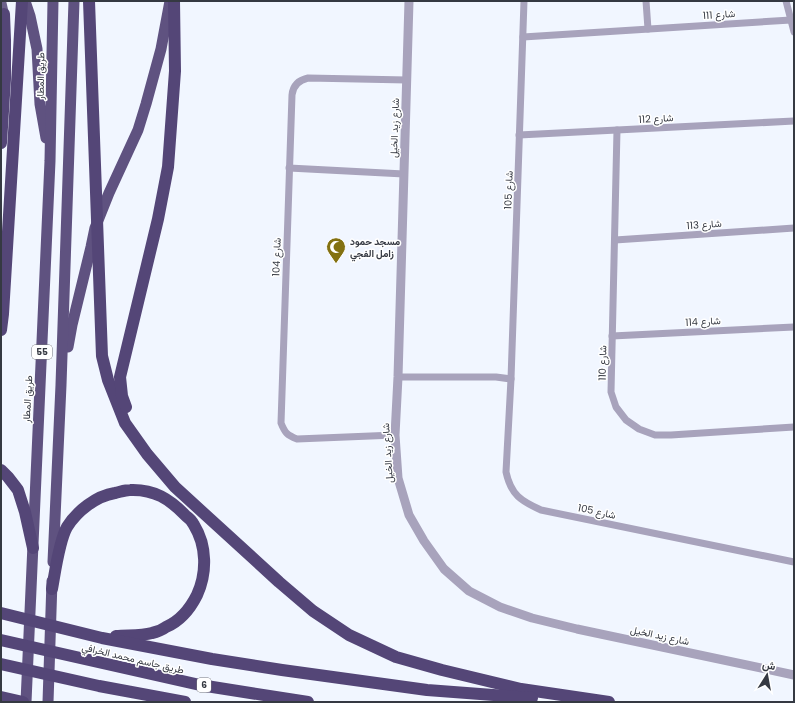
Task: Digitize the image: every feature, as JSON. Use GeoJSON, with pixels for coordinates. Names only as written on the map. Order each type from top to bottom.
{"type":"FeatureCollection","features":[{"type":"Feature","properties":{"kind":"highway"},"geometry":{"type":"LineString","coordinates":[[1,330],[22,1]]}},
{"type":"Feature","properties":{"kind":"highway"},"geometry":{"type":"LineString","coordinates":[[25,1],[30,16],[37,49],[40,104],[50,161]]}},
{"type":"Feature","properties":{"kind":"highway","name":"طريق المطار"},"geometry":{"type":"LineString","coordinates":[[24,702],[33,548],[50,161],[53,1]]}},
{"type":"Feature","properties":{"kind":"highway","name":"55"},"geometry":{"type":"LineString","coordinates":[[48,702],[61,385],[74,1]]}},
{"type":"Feature","properties":{"kind":"highway"},"geometry":{"type":"LineString","coordinates":[[89,1],[102,356],[108,380],[125,422],[147,454],[174,487],[279,582],[313,611],[349,635],[396,656],[442,670],[521,689],[610,702]]}},
{"type":"Feature","properties":{"kind":"highway"},"geometry":{"type":"LineString","coordinates":[[61,385],[72,325],[95,228],[138,130],[161,49],[170,1]]}},
{"type":"Feature","properties":{"kind":"highway"},"geometry":{"type":"LineString","coordinates":[[147,454],[122,396],[120,377],[158,218],[168,168],[175,71],[174,1]]}},
{"type":"Feature","properties":{"kind":"highway"},"geometry":{"type":"LineString","coordinates":[[1,143],[5,79],[4,14]]}},
{"type":"Feature","properties":{"kind":"highway"},"geometry":{"type":"LineString","coordinates":[[1,470],[8,476],[18,490],[25,512],[33,548]]}},
{"type":"Feature","properties":{"kind":"highway"},"geometry":{"type":"LineString","coordinates":[[52,589],[61,542],[67,528],[77,515],[91,502],[110,494],[130,490],[151,492],[167,498],[180,509],[194,524],[201,540],[204,555],[204,572],[200,587],[192,605],[182,617],[168,627],[153,633],[100,637]]}},
{"type":"Feature","properties":{"kind":"highway"},"geometry":{"type":"LineString","coordinates":[[1,613],[100,637],[266,668],[427,690],[594,702]]}},
{"type":"Feature","properties":{"kind":"highway","name":"طريق جاسم محمد الخرافي"},"geometry":{"type":"LineString","coordinates":[[1,640],[200,685],[308,702]]}},
{"type":"Feature","properties":{"kind":"highway"},"geometry":{"type":"LineString","coordinates":[[1,664],[99,686],[185,702]]}},
{"type":"Feature","properties":{"kind":"highway"},"geometry":{"type":"LineString","coordinates":[[1,697],[24,702]]}},
{"type":"Feature","properties":{"kind":"main road"},"geometry":{"type":"LineString","coordinates":[[1,1],[4,14]]}},
{"type":"Feature","properties":{"kind":"street","name":"شارع زيد الخيل"},"geometry":{"type":"LineString","coordinates":[[409,1],[395,434],[398,478],[409,515],[424,541],[444,569],[469,591],[500,607],[532,618],[577,629],[794,675]]}},
{"type":"Feature","properties":{"kind":"street","name":"شارع 105"},"geometry":{"type":"LineString","coordinates":[[524,1],[511,379],[506,472],[509,483],[522,500],[541,510],[794,562]]}},
{"type":"Feature","properties":{"kind":"street"},"geometry":{"type":"LineString","coordinates":[[646,1],[648,29]]}},
{"type":"Feature","properties":{"kind":"street"},"geometry":{"type":"LineString","coordinates":[[786,1],[794,32]]}},
{"type":"Feature","properties":{"kind":"street"},"geometry":{"type":"LineString","coordinates":[[1,35],[4,14]]}},
{"type":"Feature","properties":{"kind":"street","name":"شارع 111"},"geometry":{"type":"LineString","coordinates":[[523,37],[791,20]]}},
{"type":"Feature","properties":{"kind":"street","name":"شارع 104"},"geometry":{"type":"LineString","coordinates":[[395,434],[297,439],[288,436],[281,423],[289,168],[292,94],[294,87],[300,81],[308,78],[407,80]]}},
{"type":"Feature","properties":{"kind":"street","name":"شارع 112"},"geometry":{"type":"LineString","coordinates":[[519,135],[794,121]]}},
{"type":"Feature","properties":{"kind":"street","name":"شارع 110"},"geometry":{"type":"LineString","coordinates":[[617,130],[611,392],[616,407],[626,420],[639,429],[655,435],[794,427]]}},
{"type":"Feature","properties":{"kind":"street"},"geometry":{"type":"LineString","coordinates":[[289,168],[404,174]]}},
{"type":"Feature","properties":{"kind":"street","name":"شارع 113"},"geometry":{"type":"LineString","coordinates":[[614,240],[794,228]]}},
{"type":"Feature","properties":{"kind":"street","name":"شارع 114"},"geometry":{"type":"LineString","coordinates":[[612,336],[794,327]]}},
{"type":"Feature","properties":{"kind":"street"},"geometry":{"type":"LineString","coordinates":[[398,377],[496,377],[511,379]]}},
{"type":"Feature","properties":{"kind":"place","name":"مسجد حمود زامل الفجي"},"geometry":{"type":"Point","coordinates":[336,264]}}]}
